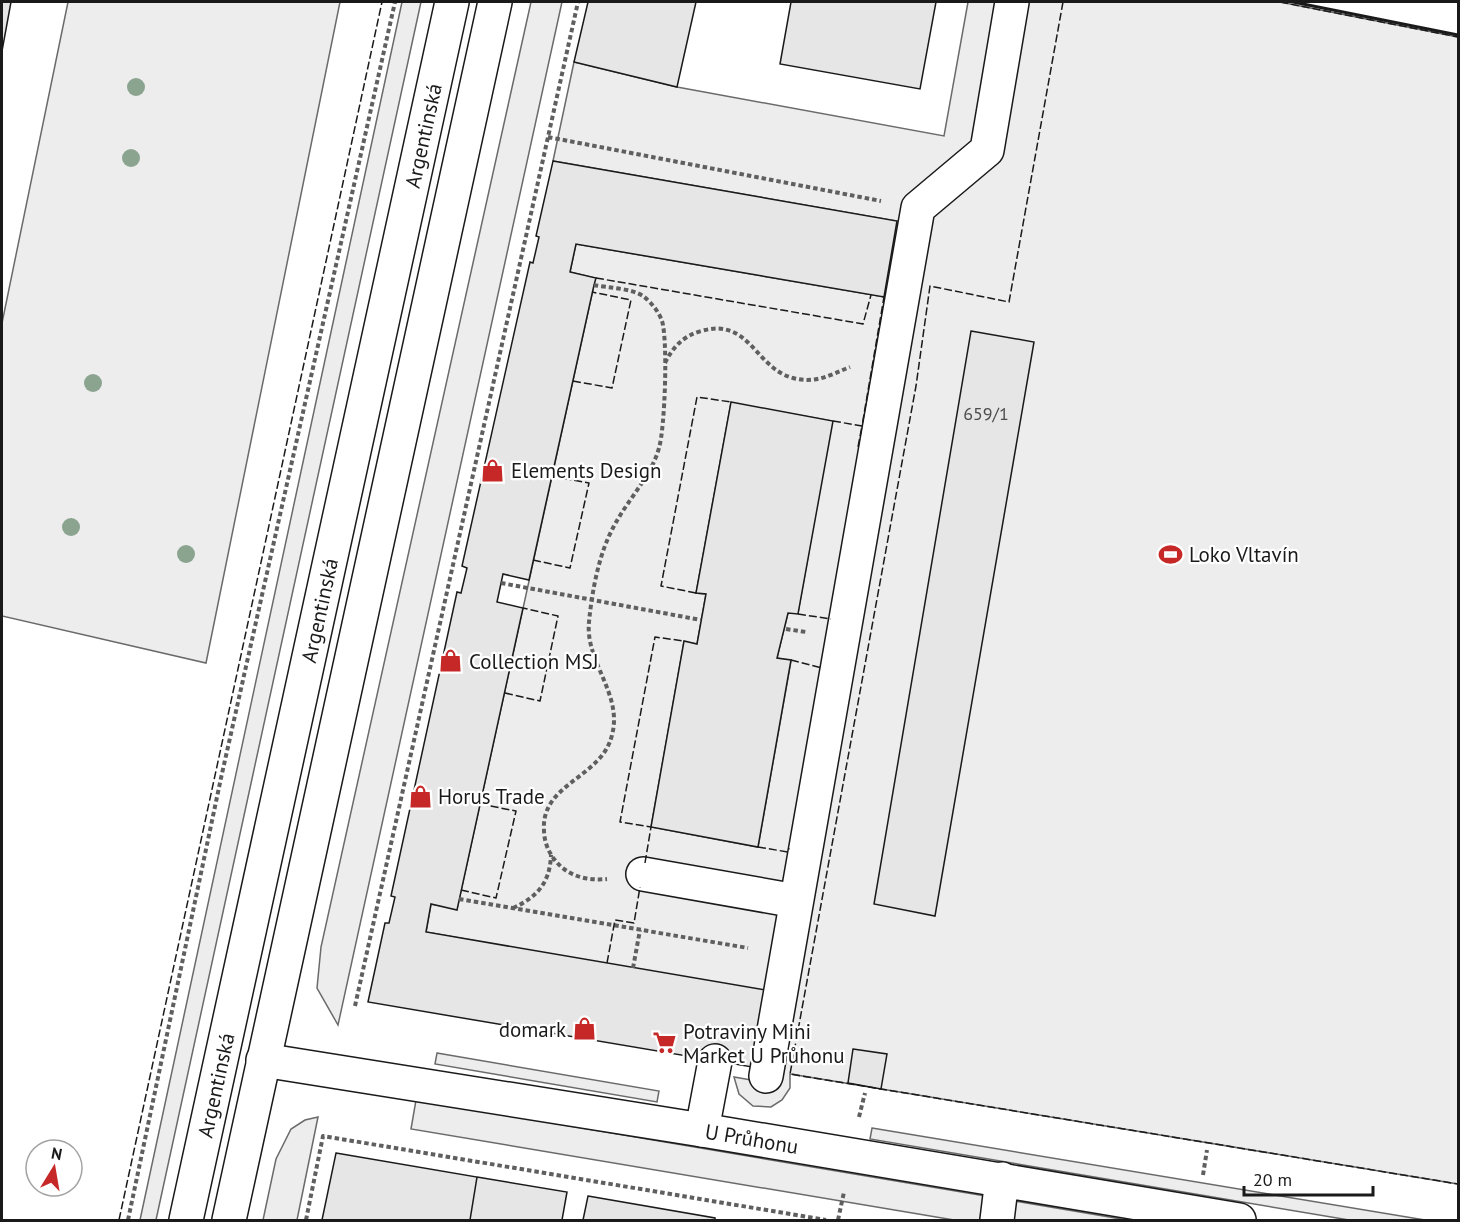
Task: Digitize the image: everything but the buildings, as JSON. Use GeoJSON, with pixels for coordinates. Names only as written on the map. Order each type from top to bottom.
{"type":"FeatureCollection","features":[{"type":"Feature","properties":{"kind":"main road","name":"Argentinská"},"geometry":{"type":"LineString","coordinates":[[186,1221],[452,2]]}},
{"type":"Feature","properties":{"kind":"main road","name":"Argentinská"},"geometry":{"type":"LineString","coordinates":[[229,1221],[495,2]]}},
{"type":"Feature","properties":{"kind":"main road"},"geometry":{"type":"LineString","coordinates":[[766,1076],[918,208],[987,150],[1012,2]]}},
{"type":"Feature","properties":{"kind":"main road"},"geometry":{"type":"LineString","coordinates":[[643,874],[796,901]]}},
{"type":"Feature","properties":{"kind":"main road","name":"U Průhonu"},"geometry":{"type":"LineString","coordinates":[[263,1060],[1002,1179],[1239,1221]]}},
{"type":"Feature","properties":{"kind":"main road"},"geometry":{"type":"LineString","coordinates":[[702,1130],[715,1061]]}},
{"type":"Feature","properties":{"kind":"main road"},"geometry":{"type":"LineString","coordinates":[[996,1221],[1002,1179]]}},
{"type":"Feature","properties":{"kind":"path"},"geometry":{"type":"LineString","coordinates":[[128,1221],[224,766],[395,2]]}},
{"type":"Feature","properties":{"kind":"path"},"geometry":{"type":"LineString","coordinates":[[355,1006],[578,2]]}},
{"type":"Feature","properties":{"kind":"path"},"geometry":{"type":"LineString","coordinates":[[548,137],[918,208]]}},
{"type":"Feature","properties":{"kind":"path"},"geometry":{"type":"LineString","coordinates":[[594,285],[640,295],[653,305],[662,321],[664,413],[660,447],[645,480],[613,527],[603,549],[593,600],[588,635],[614,705],[612,737],[594,766],[556,795],[547,808],[543,824],[544,839],[551,855],[561,868],[591,880],[643,874]]}},
{"type":"Feature","properties":{"kind":"path"},"geometry":{"type":"LineString","coordinates":[[664,367],[673,349],[687,337],[710,329],[736,332],[755,347],[769,365],[792,378],[817,380],[861,365],[889,367]]}},
{"type":"Feature","properties":{"kind":"path"},"geometry":{"type":"LineString","coordinates":[[501,583],[701,620]]}},
{"type":"Feature","properties":{"kind":"path"},"geometry":{"type":"LineString","coordinates":[[512,908],[527,902],[546,882],[551,855]]}},
{"type":"Feature","properties":{"kind":"path"},"geometry":{"type":"LineString","coordinates":[[459,899],[787,955]]}},
{"type":"Feature","properties":{"kind":"path"},"geometry":{"type":"LineString","coordinates":[[633,968],[640,930]]}},
{"type":"Feature","properties":{"kind":"path"},"geometry":{"type":"LineString","coordinates":[[306,1221],[323,1136],[826,1221]]}},
{"type":"Feature","properties":{"kind":"shaded area"},"geometry":{"type":"Polygon","coordinates":[[[68,2],[340,2],[206,663],[2,616],[2,323],[68,2]]]}},
{"type":"Feature","properties":{"kind":"shaded area"},"geometry":{"type":"Polygon","coordinates":[[[402,2],[421,2],[156,1220],[140,1220],[402,2]]]}},
{"type":"Feature","properties":{"kind":"shaded area"},"geometry":{"type":"Polygon","coordinates":[[[531,2],[562,2],[338,1025],[317,988],[321,947],[531,2]]]}},
{"type":"Feature","properties":{"kind":"shaded area","name":"Loko Vltavín"},"geometry":{"type":"Polygon","coordinates":[[[968,2],[1280,2],[1458,37],[1458,1184],[790,1074],[790,1088],[782,1100],[771,1107],[753,1106],[739,1094],[734,1077],[774,1084],[788,997],[426,932],[431,904],[457,909],[594,285],[595,278],[570,272],[576,244],[884,297],[897,221],[553,161],[574,62],[677,87],[944,136],[968,2]],[[731,403],[696,593],[706,594],[697,644],[684,642],[651,827],[758,847],[791,661],[777,658],[788,613],[798,613],[832,421],[731,403]]]}},
{"type":"Feature","properties":{"kind":"shaded area"},"geometry":{"type":"Polygon","coordinates":[[[437,1053],[659,1091],[657,1102],[435,1064],[437,1053]]]}},
{"type":"Feature","properties":{"kind":"shaded area"},"geometry":{"type":"Polygon","coordinates":[[[416,1100],[1127,1220],[954,1220],[411,1129],[416,1100]]]}},
{"type":"Feature","properties":{"kind":"shaded area"},"geometry":{"type":"Polygon","coordinates":[[[318,1117],[297,1220],[263,1220],[276,1159],[291,1129],[305,1120],[318,1117]]]}},
{"type":"Feature","properties":{"kind":"shaded area"},"geometry":{"type":"Polygon","coordinates":[[[872,1128],[1425,1220],[1349,1220],[870,1139],[872,1128]]]}},
{"type":"Feature","properties":{"kind":"fence"},"geometry":{"type":"LineString","coordinates":[[119,1220],[382,2]]}},
{"type":"Feature","properties":{"kind":"fence"},"geometry":{"type":"LineString","coordinates":[[1063,2],[1009,302],[930,286],[916,386],[790,1074],[1458,1184]]}},
{"type":"Feature","properties":{"kind":"fence"},"geometry":{"type":"LineString","coordinates":[[1280,2],[1458,37]]}},
{"type":"Feature","properties":{"kind":"fence"},"geometry":{"type":"LineString","coordinates":[[596,278],[863,324],[871,295]]}},
{"type":"Feature","properties":{"kind":"fence"},"geometry":{"type":"LineString","coordinates":[[573,381],[612,388],[631,300],[592,292]]}},
{"type":"Feature","properties":{"kind":"fence"},"geometry":{"type":"LineString","coordinates":[[833,421],[862,426],[884,297],[880,296]]}},
{"type":"Feature","properties":{"kind":"fence"},"geometry":{"type":"LineString","coordinates":[[696,593],[661,586],[697,397],[731,402]]}},
{"type":"Feature","properties":{"kind":"fence"},"geometry":{"type":"LineString","coordinates":[[858,447],[862,426]]}},
{"type":"Feature","properties":{"kind":"fence"},"geometry":{"type":"LineString","coordinates":[[533,560],[570,568],[589,483],[552,476]]}},
{"type":"Feature","properties":{"kind":"fence"},"geometry":{"type":"LineString","coordinates":[[505,693],[540,701],[558,616],[523,608]]}},
{"type":"Feature","properties":{"kind":"fence"},"geometry":{"type":"LineString","coordinates":[[798,614],[831,619]]}},
{"type":"Feature","properties":{"kind":"fence"},"geometry":{"type":"LineString","coordinates":[[645,863],[651,827],[620,822],[655,637],[684,641]]}},
{"type":"Feature","properties":{"kind":"fence"},"geometry":{"type":"LineString","coordinates":[[791,660],[822,668]]}},
{"type":"Feature","properties":{"kind":"fence"},"geometry":{"type":"LineString","coordinates":[[461,890],[496,898],[516,811],[480,804]]}},
{"type":"Feature","properties":{"kind":"fence"},"geometry":{"type":"LineString","coordinates":[[758,847],[788,852],[789,848]]}},
{"type":"Feature","properties":{"kind":"fence"},"geometry":{"type":"LineString","coordinates":[[607,963],[615,920],[634,923],[640,887]]}},
{"type":"Feature","properties":{"kind":"wall"},"geometry":{"type":"LineString","coordinates":[[1293,2],[1458,35]]}},
{"type":"Feature","properties":{"kind":"place","name":"Elements Design"},"geometry":{"type":"Point","coordinates":[493,470]}},
{"type":"Feature","properties":{"kind":"place","name":"Loko Vltavín"},"geometry":{"type":"Point","coordinates":[1171,554]}},
{"type":"Feature","properties":{"kind":"place","name":"Collection MSJ"},"geometry":{"type":"Point","coordinates":[451,661]}},
{"type":"Feature","properties":{"kind":"place","name":"Horus Trade"},"geometry":{"type":"Point","coordinates":[420,796]}},
{"type":"Feature","properties":{"kind":"place","name":"domark"},"geometry":{"type":"Point","coordinates":[584,1029]}},
{"type":"Feature","properties":{"kind":"place","name":"Potraviny Mini Market U Průhonu"},"geometry":{"type":"Point","coordinates":[665,1043]}}]}
